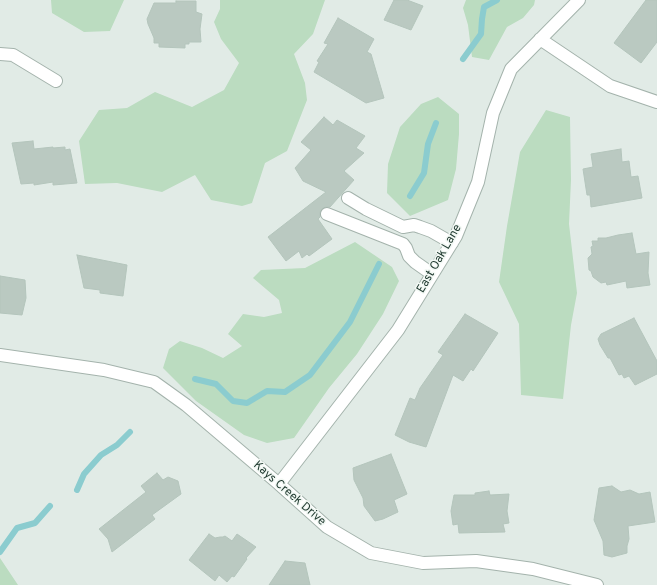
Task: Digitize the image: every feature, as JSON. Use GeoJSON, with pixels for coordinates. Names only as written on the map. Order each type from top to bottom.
{"type":"FeatureCollection","features":[{"type":"Feature","properties":{"kind":"street","name":"East Oak Lane"},"geometry":{"type":"LineString","coordinates":[[279,484],[398,330],[456,236],[478,182],[493,113],[512,69],[579,0]]}},
{"type":"Feature","properties":{"kind":"street"},"geometry":{"type":"LineString","coordinates":[[540,39],[610,86],[657,102]]}},
{"type":"Feature","properties":{"kind":"street"},"geometry":{"type":"LineString","coordinates":[[0,54],[13,55],[56,81]]}},
{"type":"Feature","properties":{"kind":"street"},"geometry":{"type":"LineString","coordinates":[[348,198],[366,209],[403,226],[414,225],[420,227],[452,243]]}},
{"type":"Feature","properties":{"kind":"street"},"geometry":{"type":"LineString","coordinates":[[327,214],[403,244],[415,262],[432,274]]}},
{"type":"Feature","properties":{"kind":"street","name":"Kays Creek Drive"},"geometry":{"type":"LineString","coordinates":[[0,355],[104,370],[154,382],[186,405],[279,484],[327,528],[371,553],[423,563],[476,561],[533,569],[597,585]]}},
{"type":"Feature","properties":{"kind":"green space"},"geometry":{"type":"Polygon","coordinates":[[[51,0],[124,0],[110,31],[84,32],[52,13],[51,0]]]}},
{"type":"Feature","properties":{"kind":"green space"},"geometry":{"type":"Polygon","coordinates":[[[220,0],[325,0],[313,34],[294,54],[305,83],[307,100],[287,151],[265,163],[252,203],[242,206],[211,200],[195,175],[162,192],[117,183],[85,184],[79,141],[99,110],[127,108],[155,92],[192,107],[224,90],[239,63],[221,39],[214,22],[220,9],[220,0]]]}},
{"type":"Feature","properties":{"kind":"green space"},"geometry":{"type":"Polygon","coordinates":[[[466,0],[535,0],[534,5],[523,18],[507,27],[489,60],[472,57],[468,25],[463,8],[466,0]]]}},
{"type":"Feature","properties":{"kind":"green space"},"geometry":{"type":"Polygon","coordinates":[[[438,97],[459,114],[456,169],[448,200],[410,216],[387,193],[388,164],[400,127],[421,104],[438,97]]]}},
{"type":"Feature","properties":{"kind":"green space"},"geometry":{"type":"Polygon","coordinates":[[[546,110],[570,117],[571,180],[569,224],[577,293],[571,325],[563,399],[521,395],[519,324],[499,282],[520,152],[546,110]]]}},
{"type":"Feature","properties":{"kind":"green space"},"geometry":{"type":"Polygon","coordinates":[[[355,242],[392,267],[399,281],[383,314],[357,354],[329,388],[294,438],[267,443],[244,435],[196,401],[163,368],[169,349],[180,341],[202,348],[223,358],[242,346],[228,334],[243,314],[264,317],[282,313],[279,300],[253,278],[261,270],[305,268],[355,242]]]}},
{"type":"Feature","properties":{"kind":"green space"},"geometry":{"type":"Polygon","coordinates":[[[0,558],[18,585],[0,585],[0,558]]]}},
{"type":"Feature","properties":{"kind":"building"},"geometry":{"type":"Polygon","coordinates":[[[394,0],[407,0],[423,6],[411,30],[384,20],[394,0]]]}},
{"type":"Feature","properties":{"kind":"building"},"geometry":{"type":"Polygon","coordinates":[[[646,0],[657,0],[657,42],[641,63],[614,43],[646,0]]]}},
{"type":"Feature","properties":{"kind":"building"},"geometry":{"type":"Polygon","coordinates":[[[176,1],[196,1],[196,12],[202,14],[200,29],[201,42],[189,42],[189,44],[185,44],[185,48],[159,47],[159,43],[154,43],[154,38],[147,19],[154,3],[176,3],[176,1]]]}},
{"type":"Feature","properties":{"kind":"building"},"geometry":{"type":"Polygon","coordinates":[[[338,18],[374,39],[367,52],[371,54],[384,98],[366,103],[314,72],[319,62],[317,61],[328,44],[324,43],[338,18]]]}},
{"type":"Feature","properties":{"kind":"building"},"geometry":{"type":"Polygon","coordinates":[[[324,117],[333,125],[337,120],[365,136],[356,148],[364,153],[344,171],[354,180],[330,207],[323,208],[320,212],[320,217],[318,219],[332,239],[309,256],[307,254],[302,258],[299,251],[286,261],[268,237],[326,192],[303,181],[295,168],[311,150],[301,142],[324,117]]]}},
{"type":"Feature","properties":{"kind":"building"},"geometry":{"type":"Polygon","coordinates":[[[33,141],[34,149],[65,147],[65,150],[70,149],[77,183],[53,185],[53,182],[34,185],[34,183],[21,184],[12,143],[33,141]]]}},
{"type":"Feature","properties":{"kind":"building"},"geometry":{"type":"Polygon","coordinates":[[[621,149],[622,162],[629,161],[631,177],[638,176],[642,198],[591,207],[590,195],[587,195],[583,169],[593,167],[591,154],[621,149]]]}},
{"type":"Feature","properties":{"kind":"building"},"geometry":{"type":"Polygon","coordinates":[[[632,233],[636,254],[649,252],[648,273],[650,285],[627,288],[626,281],[607,285],[606,282],[601,283],[593,277],[591,271],[589,270],[588,258],[592,254],[592,241],[598,241],[598,238],[632,233]]]}},
{"type":"Feature","properties":{"kind":"building"},"geometry":{"type":"Polygon","coordinates":[[[77,255],[127,265],[123,296],[100,293],[100,290],[84,288],[77,255]]]}},
{"type":"Feature","properties":{"kind":"building"},"geometry":{"type":"Polygon","coordinates":[[[0,276],[25,280],[26,298],[22,315],[0,313],[0,276]]]}},
{"type":"Feature","properties":{"kind":"building"},"geometry":{"type":"Polygon","coordinates":[[[465,314],[498,333],[473,371],[471,369],[463,381],[453,375],[426,447],[409,442],[395,435],[410,398],[415,400],[420,388],[443,355],[438,352],[465,314]]]}},
{"type":"Feature","properties":{"kind":"building"},"geometry":{"type":"Polygon","coordinates":[[[634,318],[657,361],[657,374],[635,385],[629,376],[624,378],[622,374],[619,375],[610,358],[608,358],[600,345],[598,339],[601,334],[634,318]]]}},
{"type":"Feature","properties":{"kind":"building"},"geometry":{"type":"Polygon","coordinates":[[[391,454],[407,494],[394,500],[398,512],[375,521],[364,506],[363,498],[354,480],[353,468],[391,454]]]}},
{"type":"Feature","properties":{"kind":"building"},"geometry":{"type":"Polygon","coordinates":[[[157,473],[163,480],[168,477],[178,481],[181,494],[152,515],[155,519],[112,552],[108,539],[99,529],[146,492],[141,486],[157,473]]]}},
{"type":"Feature","properties":{"kind":"building"},"geometry":{"type":"Polygon","coordinates":[[[612,486],[621,492],[630,490],[639,494],[650,492],[655,522],[628,526],[629,539],[627,553],[612,557],[604,555],[603,541],[594,520],[599,488],[612,486]]]}},
{"type":"Feature","properties":{"kind":"building"},"geometry":{"type":"Polygon","coordinates":[[[489,491],[490,495],[509,494],[507,511],[509,523],[503,524],[505,532],[459,533],[458,524],[453,525],[451,511],[454,495],[475,495],[475,493],[489,491]]]}},
{"type":"Feature","properties":{"kind":"building"},"geometry":{"type":"Polygon","coordinates":[[[209,534],[215,538],[225,536],[232,541],[237,534],[256,547],[246,558],[247,559],[234,577],[232,576],[227,582],[219,575],[215,581],[189,560],[209,534]]]}},
{"type":"Feature","properties":{"kind":"building"},"geometry":{"type":"Polygon","coordinates":[[[285,561],[305,563],[310,585],[269,585],[285,561]]]}},
{"type":"Feature","properties":{"kind":"waterway"},"geometry":{"type":"LineString","coordinates":[[463,59],[481,34],[484,7],[497,0]]}},
{"type":"Feature","properties":{"kind":"waterway"},"geometry":{"type":"LineString","coordinates":[[410,196],[424,173],[428,144],[436,123]]}},
{"type":"Feature","properties":{"kind":"waterway"},"geometry":{"type":"LineString","coordinates":[[195,379],[216,384],[233,401],[247,403],[267,391],[285,392],[310,375],[350,322],[379,264]]}},
{"type":"Feature","properties":{"kind":"waterway"},"geometry":{"type":"LineString","coordinates":[[77,490],[84,474],[101,455],[117,445],[130,432]]}},
{"type":"Feature","properties":{"kind":"waterway"},"geometry":{"type":"LineString","coordinates":[[0,552],[17,528],[35,523],[50,506]]}}]}
